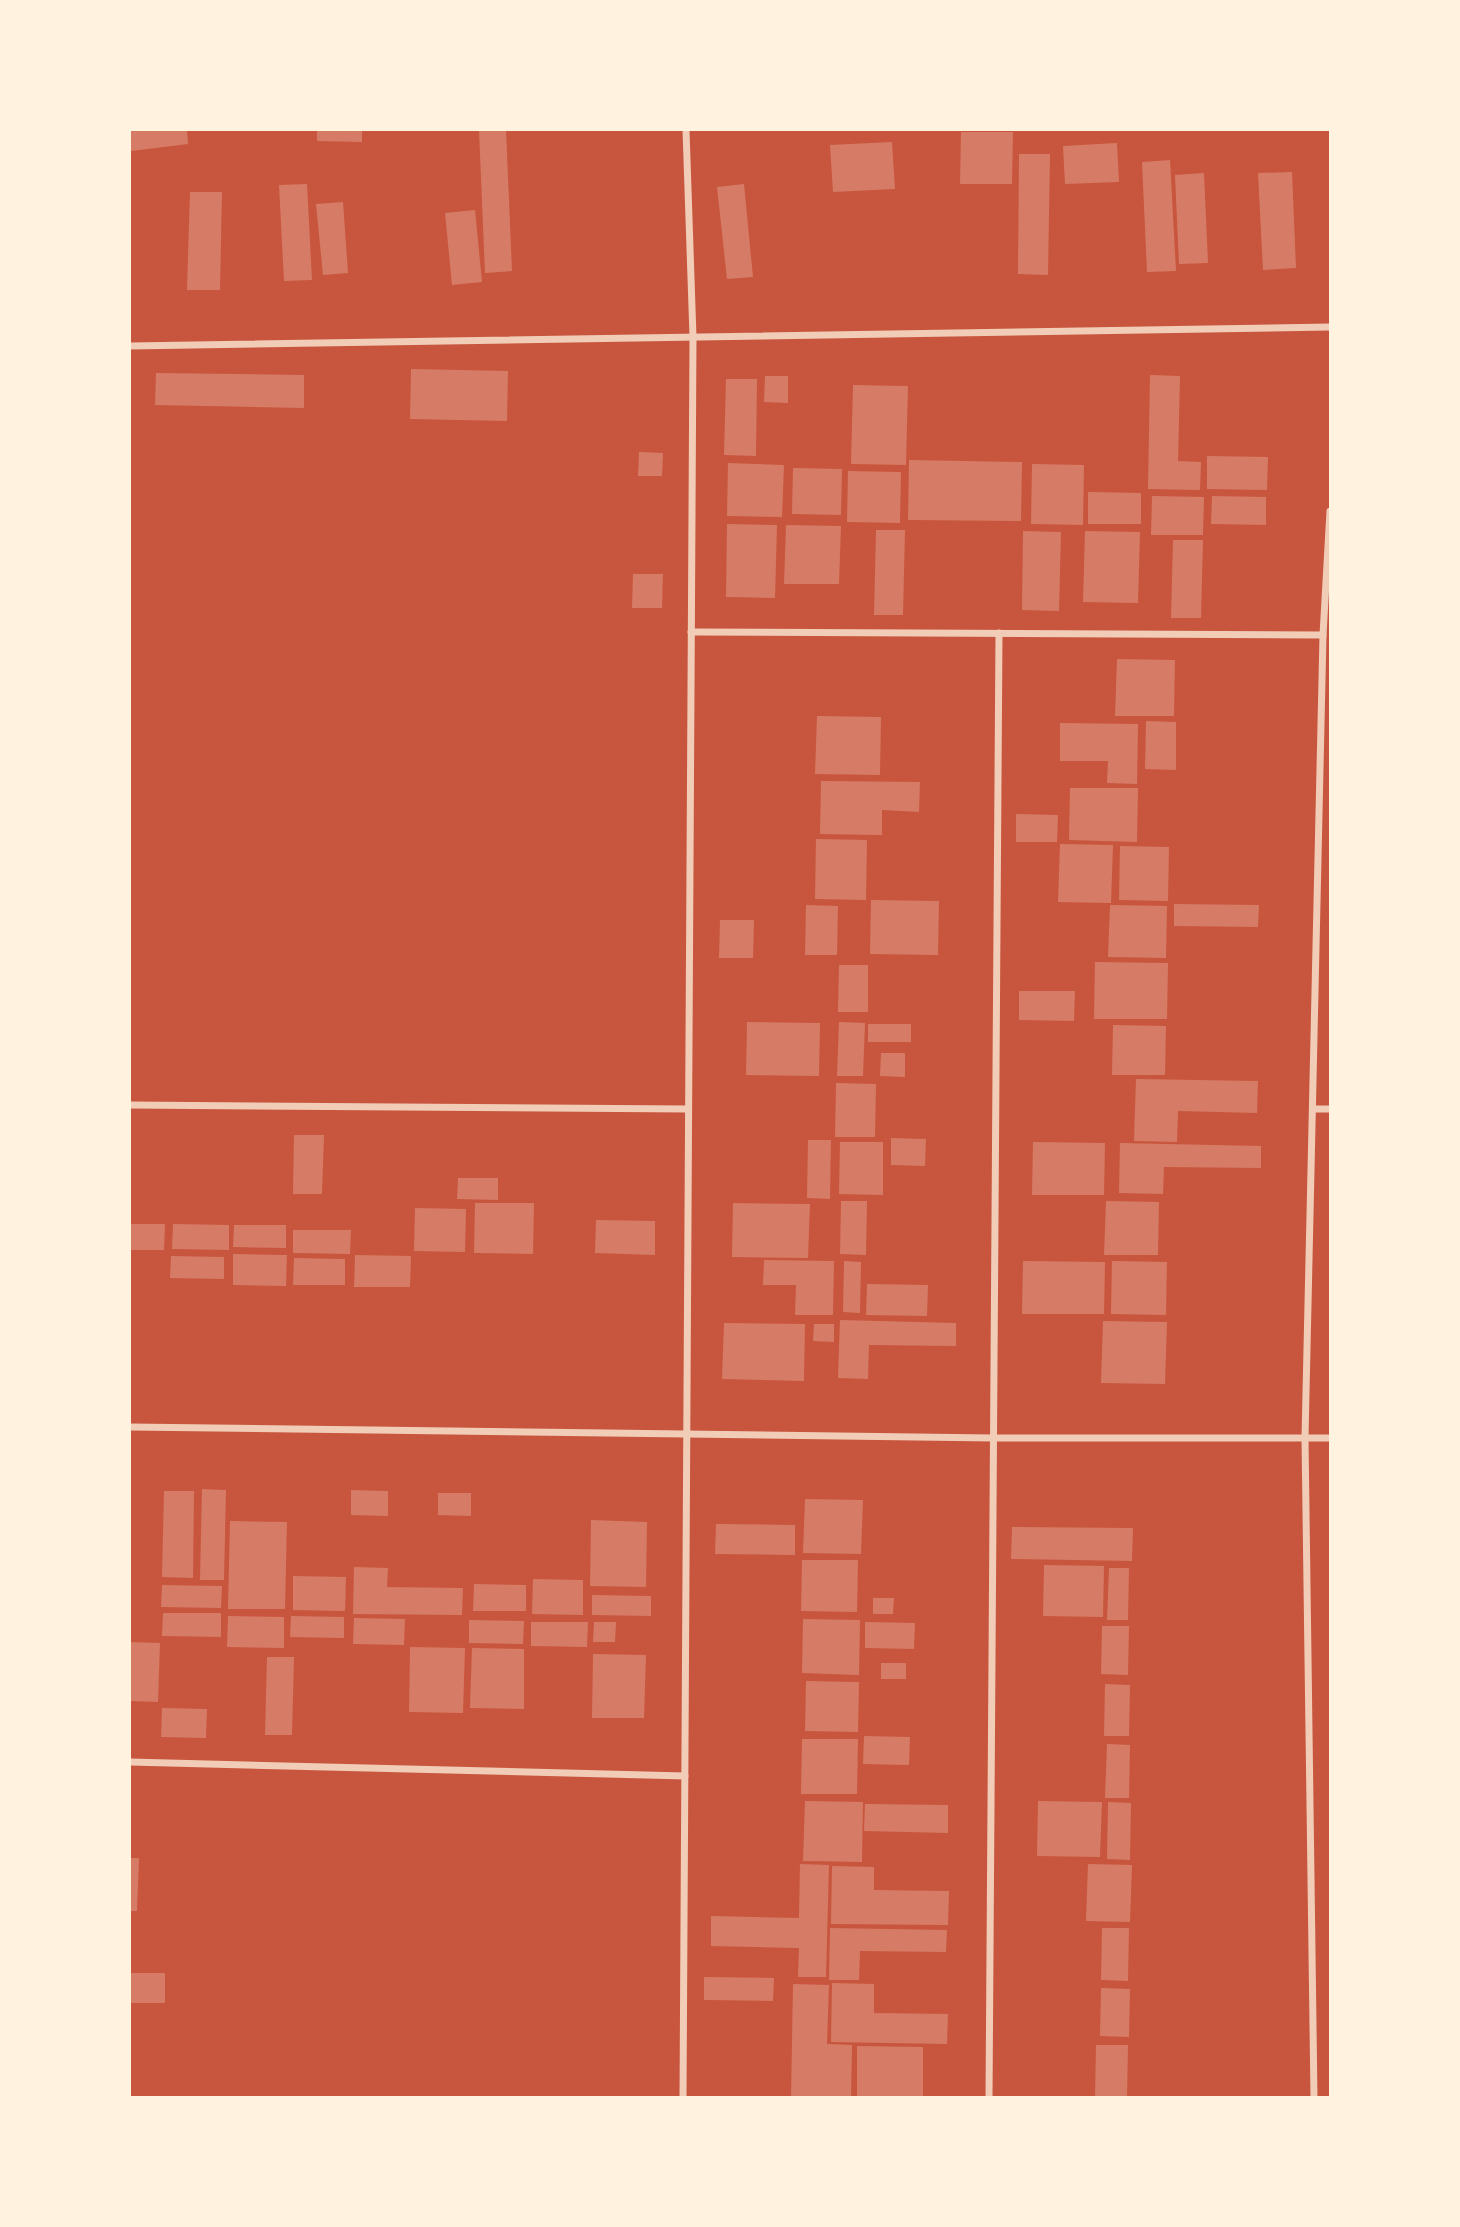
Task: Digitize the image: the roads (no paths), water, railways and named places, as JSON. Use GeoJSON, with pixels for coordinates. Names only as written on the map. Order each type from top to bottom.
{"type":"FeatureCollection","features":[{"type":"Feature","properties":{"kind":"street"},"geometry":{"type":"LineString","coordinates":[[683,2098],[693,337],[686,130]]}},
{"type":"Feature","properties":{"kind":"street"},"geometry":{"type":"LineString","coordinates":[[130,346],[1331,327]]}},
{"type":"Feature","properties":{"kind":"street"},"geometry":{"type":"LineString","coordinates":[[1314,2098],[1305,1438],[1323,635],[1331,511]]}},
{"type":"Feature","properties":{"kind":"street"},"geometry":{"type":"LineString","coordinates":[[691,632],[1323,635]]}},
{"type":"Feature","properties":{"kind":"street"},"geometry":{"type":"LineString","coordinates":[[989,2098],[999,633]]}},
{"type":"Feature","properties":{"kind":"street"},"geometry":{"type":"LineString","coordinates":[[130,1105],[688,1108]]}},
{"type":"Feature","properties":{"kind":"street"},"geometry":{"type":"LineString","coordinates":[[1313,1108],[1331,1109]]}},
{"type":"Feature","properties":{"kind":"street"},"geometry":{"type":"LineString","coordinates":[[130,1427],[993,1438],[1331,1438]]}},
{"type":"Feature","properties":{"kind":"street"},"geometry":{"type":"LineString","coordinates":[[130,1762],[685,1776]]}}]}
